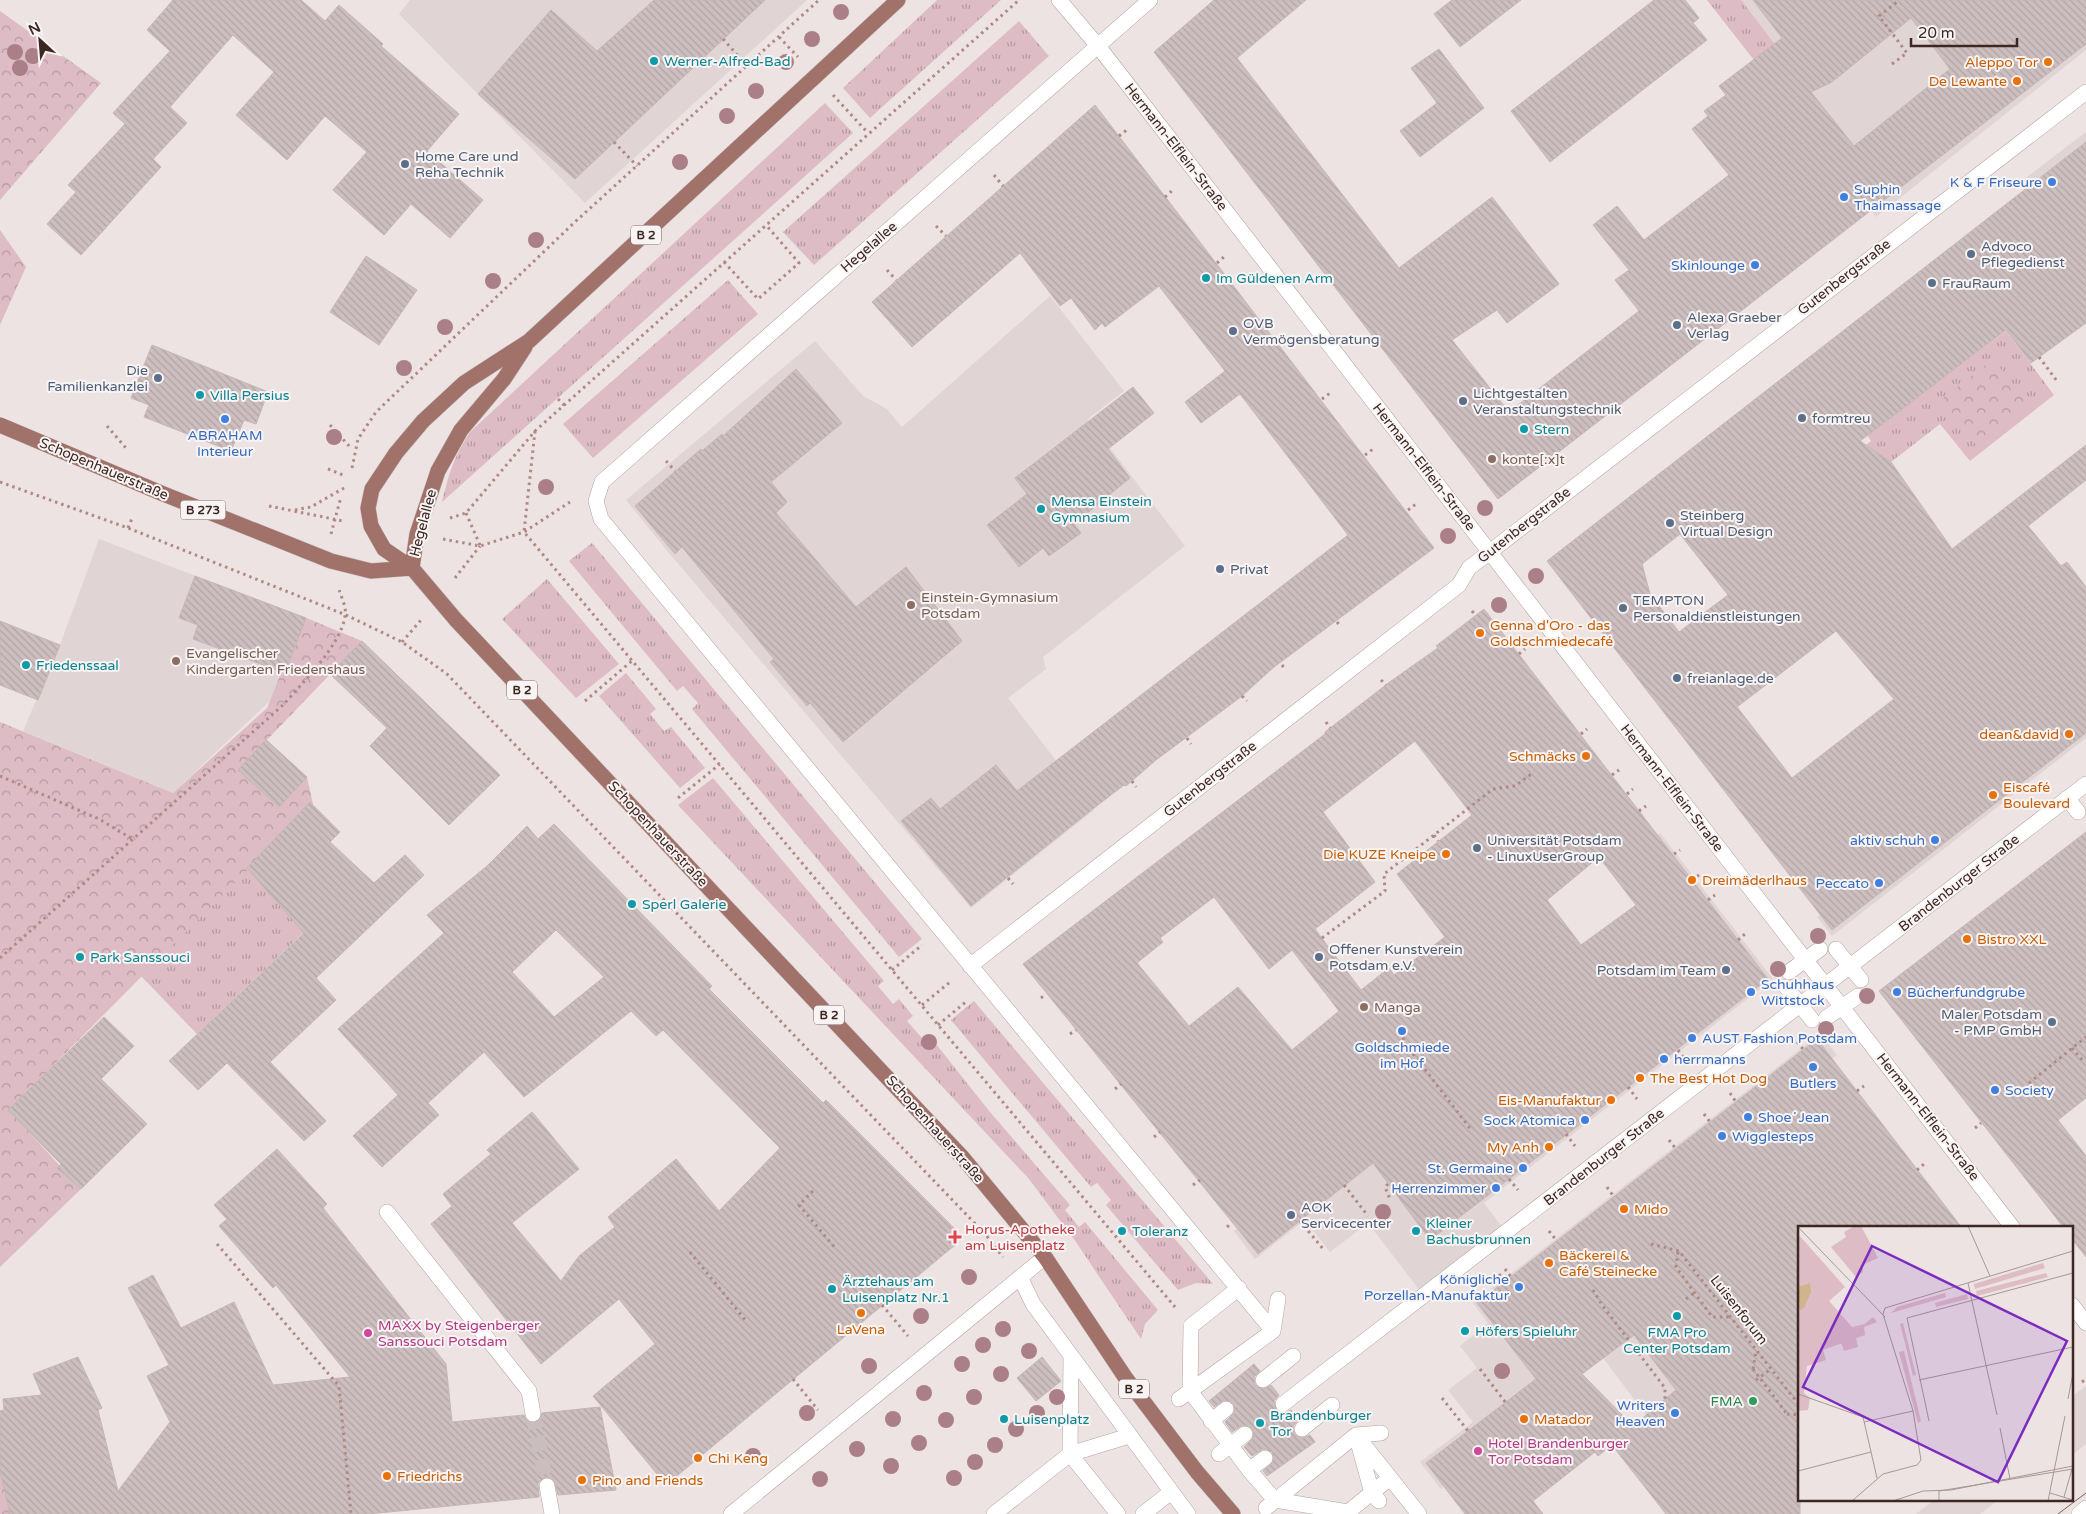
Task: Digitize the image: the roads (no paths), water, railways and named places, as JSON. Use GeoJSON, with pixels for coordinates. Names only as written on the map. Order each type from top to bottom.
{"type":"FeatureCollection","features":[{"type":"Feature","properties":{"kind":"main road","name":"Hegelallee"},"geometry":{"type":"LineString","coordinates":[[529,342],[504,379],[461,430],[438,472],[417,534],[412,568],[384,549],[371,526],[368,508],[372,489],[396,453],[423,421],[464,383],[529,342],[898,0]]}},
{"type":"Feature","properties":{"kind":"main road","name":"Schopenhauerstraße"},"geometry":{"type":"LineString","coordinates":[[0,425],[129,480],[331,561],[371,572],[412,568],[444,606],[963,1158],[1045,1257],[1125,1377],[1197,1472],[1233,1514]]}},
{"type":"Feature","properties":{"kind":"street","name":"Hermann-Elflein-Straße"},"geometry":{"type":"LineString","coordinates":[[1059,0],[1098,46],[2011,1226]]}},
{"type":"Feature","properties":{"kind":"street","name":"Hegelallee"},"geometry":{"type":"LineString","coordinates":[[970,966],[601,519],[596,501],[602,482],[1150,0]]}},
{"type":"Feature","properties":{"kind":"street","name":"Gutenbergstraße"},"geometry":{"type":"LineString","coordinates":[[970,966],[1459,585],[1469,568],[2086,92]]}},
{"type":"Feature","properties":{"kind":"street","name":"Brandenburger Straße"},"geometry":{"type":"LineString","coordinates":[[1283,1404],[2086,784]]}},
{"type":"Feature","properties":{"kind":"street"},"geometry":{"type":"LineString","coordinates":[[2068,798],[2078,812]]}},
{"type":"Feature","properties":{"kind":"street"},"geometry":{"type":"LineString","coordinates":[[1788,972],[1820,949]]}},
{"type":"Feature","properties":{"kind":"street"},"geometry":{"type":"LineString","coordinates":[[1836,949],[1860,980]]}},
{"type":"Feature","properties":{"kind":"street"},"geometry":{"type":"LineString","coordinates":[[970,966],[1235,1282],[1273,1331]]}},
{"type":"Feature","properties":{"kind":"street"},"geometry":{"type":"LineString","coordinates":[[1786,987],[1800,1005],[1819,1019],[1858,996]]}},
{"type":"Feature","properties":{"kind":"street"},"geometry":{"type":"LineString","coordinates":[[387,1212],[529,1391],[533,1414]]}},
{"type":"Feature","properties":{"kind":"street"},"geometry":{"type":"LineString","coordinates":[[731,1514],[1045,1257]]}},
{"type":"Feature","properties":{"kind":"street"},"geometry":{"type":"LineString","coordinates":[[1020,1277],[1033,1304],[1188,1514]]}},
{"type":"Feature","properties":{"kind":"street"},"geometry":{"type":"LineString","coordinates":[[1235,1282],[1191,1326],[1185,1395],[1211,1421],[1225,1450],[1249,1470],[1270,1504]]}},
{"type":"Feature","properties":{"kind":"street"},"geometry":{"type":"LineString","coordinates":[[1185,1395],[1273,1331],[1278,1299]]}},
{"type":"Feature","properties":{"kind":"street"},"geometry":{"type":"LineString","coordinates":[[2074,1308],[2086,1323]]}},
{"type":"Feature","properties":{"kind":"street"},"geometry":{"type":"LineString","coordinates":[[1071,1356],[1070,1454],[1118,1514]]}},
{"type":"Feature","properties":{"kind":"street"},"geometry":{"type":"LineString","coordinates":[[1263,1380],[1293,1356]]}},
{"type":"Feature","properties":{"kind":"street"},"geometry":{"type":"LineString","coordinates":[[1302,1429],[1332,1405]]}},
{"type":"Feature","properties":{"kind":"street"},"geometry":{"type":"LineString","coordinates":[[1211,1421],[1226,1409]]}},
{"type":"Feature","properties":{"kind":"street"},"geometry":{"type":"LineString","coordinates":[[1270,1504],[1356,1435],[1381,1433]]}},
{"type":"Feature","properties":{"kind":"street"},"geometry":{"type":"LineString","coordinates":[[1225,1450],[1245,1434]]}},
{"type":"Feature","properties":{"kind":"street"},"geometry":{"type":"LineString","coordinates":[[1356,1435],[1419,1514]]}},
{"type":"Feature","properties":{"kind":"street"},"geometry":{"type":"LineString","coordinates":[[1356,1435],[1375,1497]]}},
{"type":"Feature","properties":{"kind":"street"},"geometry":{"type":"LineString","coordinates":[[994,1514],[1070,1454],[1129,1436]]}},
{"type":"Feature","properties":{"kind":"street"},"geometry":{"type":"LineString","coordinates":[[1249,1470],[1265,1458]]}},
{"type":"Feature","properties":{"kind":"street"},"geometry":{"type":"LineString","coordinates":[[1270,1504],[1348,1512],[1375,1497],[1393,1482]]}},
{"type":"Feature","properties":{"kind":"street"},"geometry":{"type":"LineString","coordinates":[[547,1486],[552,1514]]}},
{"type":"Feature","properties":{"kind":"street"},"geometry":{"type":"LineString","coordinates":[[1142,1514],[1171,1492]]}},
{"type":"Feature","properties":{"kind":"street"},"geometry":{"type":"LineString","coordinates":[[2078,1514],[2086,1508]]}},
{"type":"Feature","properties":{"kind":"tunnel"},"geometry":{"type":"LineString","coordinates":[[533,1414],[547,1486]]}},
{"type":"Feature","properties":{"kind":"tram line"},"geometry":{"type":"LineString","coordinates":[[2058,1514],[2086,1493]]}},
{"type":"Feature","properties":{"kind":"place","name":"Werner-Alfred-Bad"},"geometry":{"type":"Point","coordinates":[654,61]}},
{"type":"Feature","properties":{"kind":"place","name":"Aleppo Tor"},"geometry":{"type":"Point","coordinates":[2048,62]}},
{"type":"Feature","properties":{"kind":"place","name":"De Lewante"},"geometry":{"type":"Point","coordinates":[2017,81]}},
{"type":"Feature","properties":{"kind":"place","name":"Home Care und Reha Technik"},"geometry":{"type":"Point","coordinates":[405,164]}},
{"type":"Feature","properties":{"kind":"place","name":"K & F Friseure"},"geometry":{"type":"Point","coordinates":[2052,182]}},
{"type":"Feature","properties":{"kind":"place","name":"Suphin Thaimassage"},"geometry":{"type":"Point","coordinates":[1844,197]}},
{"type":"Feature","properties":{"kind":"place","name":"Advoco Pflegedienst"},"geometry":{"type":"Point","coordinates":[1971,254]}},
{"type":"Feature","properties":{"kind":"place","name":"Skinlounge"},"geometry":{"type":"Point","coordinates":[1755,265]}},
{"type":"Feature","properties":{"kind":"place","name":"Im Güldenen Arm"},"geometry":{"type":"Point","coordinates":[1206,278]}},
{"type":"Feature","properties":{"kind":"place","name":"FrauRaum"},"geometry":{"type":"Point","coordinates":[1932,283]}},
{"type":"Feature","properties":{"kind":"place","name":"Alexa Graeber Verlag"},"geometry":{"type":"Point","coordinates":[1677,325]}},
{"type":"Feature","properties":{"kind":"place","name":"OVB Vermögensberatung"},"geometry":{"type":"Point","coordinates":[1233,331]}},
{"type":"Feature","properties":{"kind":"place","name":"Die Familienkanzlei"},"geometry":{"type":"Point","coordinates":[158,378]}},
{"type":"Feature","properties":{"kind":"place","name":"Villa Persius"},"geometry":{"type":"Point","coordinates":[200,395]}},
{"type":"Feature","properties":{"kind":"place","name":"Lichtgestalten Veranstaltungstechnik"},"geometry":{"type":"Point","coordinates":[1463,401]}},
{"type":"Feature","properties":{"kind":"place","name":"formtreu"},"geometry":{"type":"Point","coordinates":[1802,418]}},
{"type":"Feature","properties":{"kind":"place","name":"ABRAHAM Interieur"},"geometry":{"type":"Point","coordinates":[225,419]}},
{"type":"Feature","properties":{"kind":"place","name":"Stern"},"geometry":{"type":"Point","coordinates":[1524,429]}},
{"type":"Feature","properties":{"kind":"place","name":"konte[:x]t"},"geometry":{"type":"Point","coordinates":[1492,459]}},
{"type":"Feature","properties":{"kind":"place","name":"Mensa Einstein Gymnasium"},"geometry":{"type":"Point","coordinates":[1041,509]}},
{"type":"Feature","properties":{"kind":"place","name":"Steinberg Virtual Design"},"geometry":{"type":"Point","coordinates":[1670,523]}},
{"type":"Feature","properties":{"kind":"place","name":"Privat"},"geometry":{"type":"Point","coordinates":[1220,569]}},
{"type":"Feature","properties":{"kind":"place","name":"Einstein-Gymnasium Potsdam"},"geometry":{"type":"Point","coordinates":[911,605]}},
{"type":"Feature","properties":{"kind":"place","name":"TEMPTON Personaldienstleistungen"},"geometry":{"type":"Point","coordinates":[1623,608]}},
{"type":"Feature","properties":{"kind":"place","name":"Genna d'Oro - das Goldschmiedecafé"},"geometry":{"type":"Point","coordinates":[1480,633]}},
{"type":"Feature","properties":{"kind":"place","name":"Evangelischer Kindergarten Friedenshaus"},"geometry":{"type":"Point","coordinates":[176,661]}},
{"type":"Feature","properties":{"kind":"place","name":"Friedenssaal"},"geometry":{"type":"Point","coordinates":[26,665]}},
{"type":"Feature","properties":{"kind":"place","name":"freianlage.de"},"geometry":{"type":"Point","coordinates":[1677,678]}},
{"type":"Feature","properties":{"kind":"place","name":"dean&david"},"geometry":{"type":"Point","coordinates":[2069,734]}},
{"type":"Feature","properties":{"kind":"place","name":"Schmäcks"},"geometry":{"type":"Point","coordinates":[1586,756]}},
{"type":"Feature","properties":{"kind":"place","name":"Eiscafé Boulevard"},"geometry":{"type":"Point","coordinates":[1993,795]}},
{"type":"Feature","properties":{"kind":"place","name":"aktiv schuh"},"geometry":{"type":"Point","coordinates":[1935,840]}},
{"type":"Feature","properties":{"kind":"place","name":"Universität Potsdam - LinuxUserGroup"},"geometry":{"type":"Point","coordinates":[1477,848]}},
{"type":"Feature","properties":{"kind":"place","name":"Die KUZE Kneipe"},"geometry":{"type":"Point","coordinates":[1446,854]}},
{"type":"Feature","properties":{"kind":"place","name":"Dreimäderlhaus"},"geometry":{"type":"Point","coordinates":[1692,880]}},
{"type":"Feature","properties":{"kind":"place","name":"Peccato"},"geometry":{"type":"Point","coordinates":[1879,883]}},
{"type":"Feature","properties":{"kind":"place","name":"Sperl Galerie"},"geometry":{"type":"Point","coordinates":[632,904]}},
{"type":"Feature","properties":{"kind":"place","name":"Bistro XXL"},"geometry":{"type":"Point","coordinates":[1967,939]}},
{"type":"Feature","properties":{"kind":"place","name":"Park Sanssouci"},"geometry":{"type":"Point","coordinates":[80,957]}},
{"type":"Feature","properties":{"kind":"place","name":"Offener Kunstverein Potsdam e.V."},"geometry":{"type":"Point","coordinates":[1319,957]}},
{"type":"Feature","properties":{"kind":"place","name":"Potsdam im Team"},"geometry":{"type":"Point","coordinates":[1726,970]}},
{"type":"Feature","properties":{"kind":"place","name":"Schuhhaus Wittstock"},"geometry":{"type":"Point","coordinates":[1751,992]}},
{"type":"Feature","properties":{"kind":"place","name":"Bücherfundgrube"},"geometry":{"type":"Point","coordinates":[1897,992]}},
{"type":"Feature","properties":{"kind":"place","name":"Manga"},"geometry":{"type":"Point","coordinates":[1364,1007]}},
{"type":"Feature","properties":{"kind":"place","name":"Maler Potsdam - PMP GmbH"},"geometry":{"type":"Point","coordinates":[2052,1022]}},
{"type":"Feature","properties":{"kind":"place","name":"Goldschmiede im Hof"},"geometry":{"type":"Point","coordinates":[1402,1031]}},
{"type":"Feature","properties":{"kind":"place","name":"AUST Fashion Potsdam"},"geometry":{"type":"Point","coordinates":[1692,1038]}},
{"type":"Feature","properties":{"kind":"place","name":"herrmanns"},"geometry":{"type":"Point","coordinates":[1664,1059]}},
{"type":"Feature","properties":{"kind":"place","name":"Butlers"},"geometry":{"type":"Point","coordinates":[1813,1067]}},
{"type":"Feature","properties":{"kind":"place","name":"The Best Hot Dog"},"geometry":{"type":"Point","coordinates":[1640,1078]}},
{"type":"Feature","properties":{"kind":"place","name":"Society"},"geometry":{"type":"Point","coordinates":[1995,1090]}},
{"type":"Feature","properties":{"kind":"place","name":"Eis-Manufaktur"},"geometry":{"type":"Point","coordinates":[1611,1100]}},
{"type":"Feature","properties":{"kind":"place","name":"Shoe´ Jean"},"geometry":{"type":"Point","coordinates":[1748,1117]}},
{"type":"Feature","properties":{"kind":"place","name":"Sock Atomica"},"geometry":{"type":"Point","coordinates":[1585,1120]}},
{"type":"Feature","properties":{"kind":"place","name":"Wigglesteps"},"geometry":{"type":"Point","coordinates":[1722,1136]}},
{"type":"Feature","properties":{"kind":"place","name":"My Anh"},"geometry":{"type":"Point","coordinates":[1549,1147]}},
{"type":"Feature","properties":{"kind":"place","name":"St. Germaine"},"geometry":{"type":"Point","coordinates":[1523,1168]}},
{"type":"Feature","properties":{"kind":"place","name":"Herrenzimmer"},"geometry":{"type":"Point","coordinates":[1496,1188]}},
{"type":"Feature","properties":{"kind":"place","name":"Mido"},"geometry":{"type":"Point","coordinates":[1624,1209]}},
{"type":"Feature","properties":{"kind":"place","name":"AOK Servicecenter"},"geometry":{"type":"Point","coordinates":[1291,1215]}},
{"type":"Feature","properties":{"kind":"place","name":"Toleranz"},"geometry":{"type":"Point","coordinates":[1122,1231]}},
{"type":"Feature","properties":{"kind":"place","name":"Kleiner Bachusbrunnen"},"geometry":{"type":"Point","coordinates":[1416,1231]}},
{"type":"Feature","properties":{"kind":"place","name":"Horus-Apotheke am Luisenplatz"},"geometry":{"type":"Point","coordinates":[955,1237]}},
{"type":"Feature","properties":{"kind":"place","name":"Bäckerei & Café Steinecke"},"geometry":{"type":"Point","coordinates":[1549,1263]}},
{"type":"Feature","properties":{"kind":"place","name":"Königliche Porzellan-Manufaktur"},"geometry":{"type":"Point","coordinates":[1519,1287]}},
{"type":"Feature","properties":{"kind":"place","name":"Ärztehaus am Luisenplatz Nr.1"},"geometry":{"type":"Point","coordinates":[832,1289]}},
{"type":"Feature","properties":{"kind":"place","name":"LaVena"},"geometry":{"type":"Point","coordinates":[861,1313]}},
{"type":"Feature","properties":{"kind":"place","name":"FMA Pro Center Potsdam"},"geometry":{"type":"Point","coordinates":[1677,1316]}},
{"type":"Feature","properties":{"kind":"place","name":"Höfers Spieluhr"},"geometry":{"type":"Point","coordinates":[1465,1331]}},
{"type":"Feature","properties":{"kind":"place","name":"MAXX by Steigenberger Sanssouci Potsdam"},"geometry":{"type":"Point","coordinates":[368,1333]}},
{"type":"Feature","properties":{"kind":"place","name":"FMA"},"geometry":{"type":"Point","coordinates":[1753,1401]}},
{"type":"Feature","properties":{"kind":"place","name":"Writers Heaven"},"geometry":{"type":"Point","coordinates":[1675,1413]}},
{"type":"Feature","properties":{"kind":"place","name":"Luisenplatz"},"geometry":{"type":"Point","coordinates":[1004,1419]}},
{"type":"Feature","properties":{"kind":"place","name":"Matador"},"geometry":{"type":"Point","coordinates":[1524,1419]}},
{"type":"Feature","properties":{"kind":"place","name":"Brandenburger Tor"},"geometry":{"type":"Point","coordinates":[1260,1423]}},
{"type":"Feature","properties":{"kind":"place","name":"Hotel Brandenburger Tor Potsdam"},"geometry":{"type":"Point","coordinates":[1478,1451]}},
{"type":"Feature","properties":{"kind":"place","name":"Chi Keng"},"geometry":{"type":"Point","coordinates":[698,1458]}},
{"type":"Feature","properties":{"kind":"place","name":"Friedrichs"},"geometry":{"type":"Point","coordinates":[387,1476]}},
{"type":"Feature","properties":{"kind":"place","name":"Pino and Friends"},"geometry":{"type":"Point","coordinates":[582,1480]}}]}
